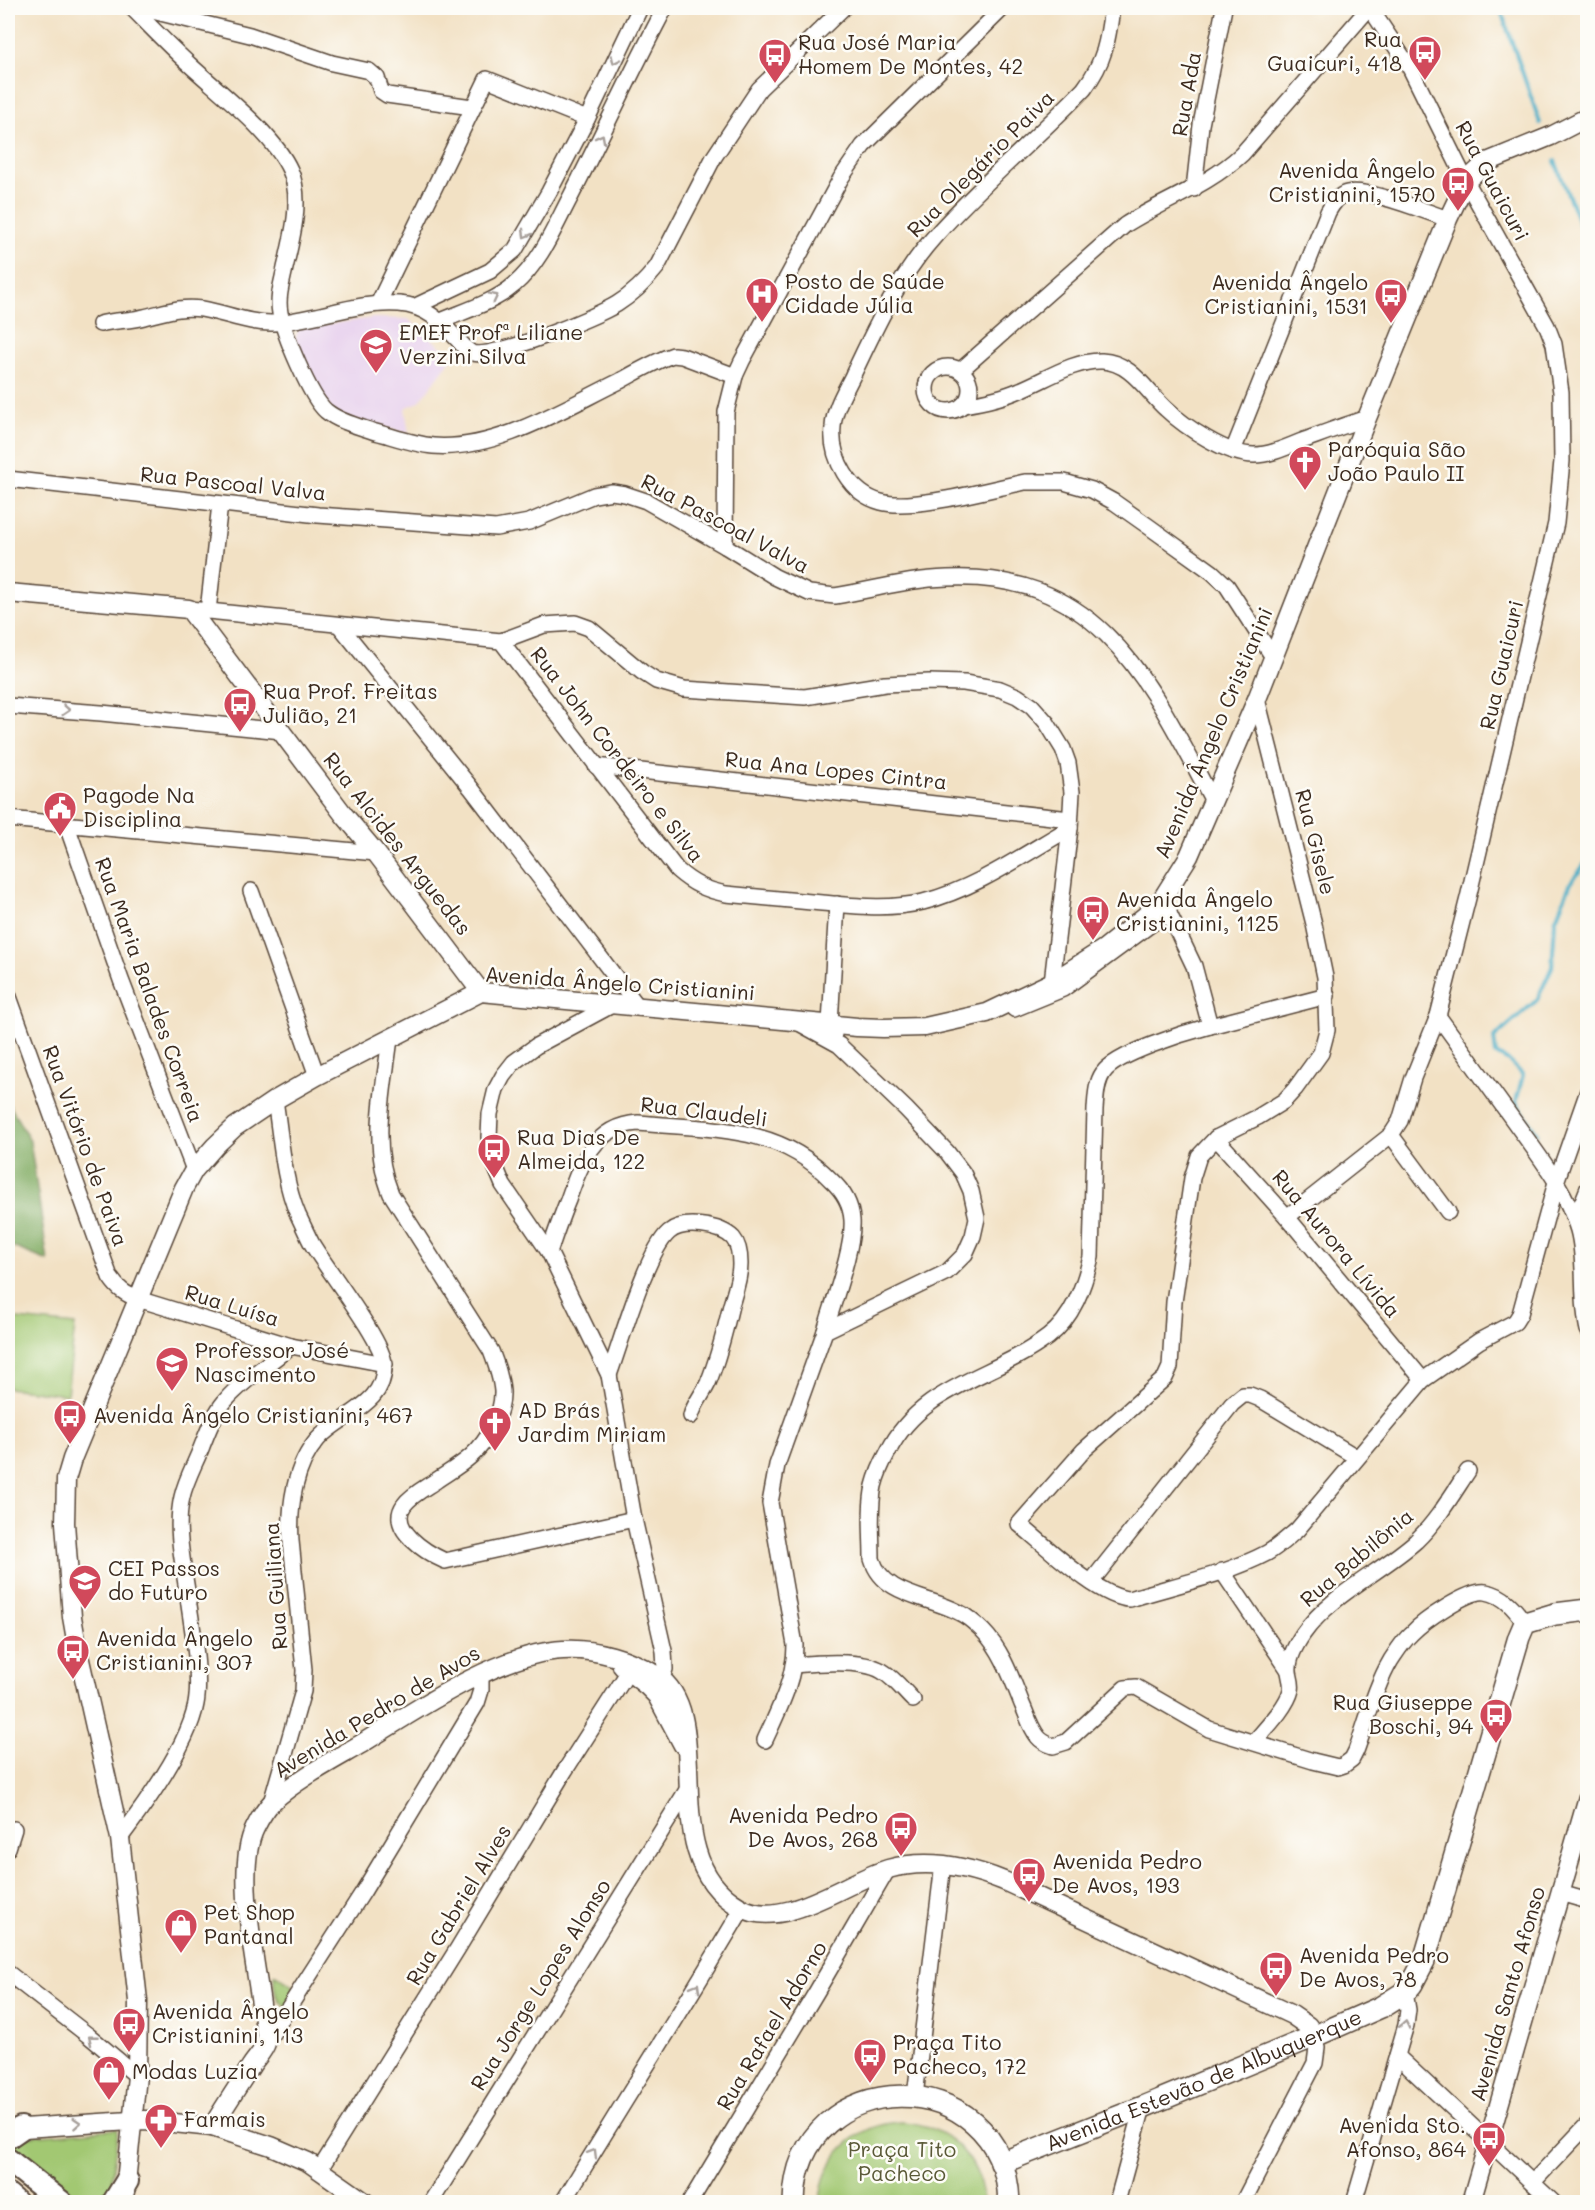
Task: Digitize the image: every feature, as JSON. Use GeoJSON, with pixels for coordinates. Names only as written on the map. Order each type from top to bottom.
{"type":"FeatureCollection","features":[{"type":"Feature","properties":{"kind":"main road"},"geometry":{"type":"LineString","coordinates":[[1405,1992],[1413,1984],[1424,1961],[1509,1668],[1525,1623],[1555,1614],[1587,1610]]}},
{"type":"Feature","properties":{"kind":"main road","name":"Avenida Estevão de Albuquerque"},"geometry":{"type":"LineString","coordinates":[[1001,2163],[1315,2036],[1381,2007],[1405,1992]]}},
{"type":"Feature","properties":{"kind":"main road"},"geometry":{"type":"LineString","coordinates":[[794,2202],[795,2182],[801,2164],[822,2129],[855,2105],[874,2098],[895,2095],[915,2096],[943,2104],[967,2118],[993,2146],[1006,2177],[1009,2202]]}},
{"type":"Feature","properties":{"kind":"main road"},"geometry":{"type":"LineString","coordinates":[[8,2160],[61,2202]]}},
{"type":"Feature","properties":{"kind":"main road"},"geometry":{"type":"LineString","coordinates":[[114,2202],[125,2192]]}},
{"type":"Feature","properties":{"kind":"main road"},"geometry":{"type":"LineString","coordinates":[[8,2195],[16,2202]]}},
{"type":"Feature","properties":{"kind":"street"},"geometry":{"type":"LineString","coordinates":[[132,8],[236,106],[280,153],[291,171],[296,208],[280,290],[280,311],[282,322],[312,392],[327,412],[335,417],[363,428],[432,446],[474,444],[498,437],[673,356],[682,356],[735,376]]}},
{"type":"Feature","properties":{"kind":"street"},"geometry":{"type":"LineString","coordinates":[[140,8],[250,35],[332,63],[369,71],[376,78],[381,91],[387,95],[472,107]]}},
{"type":"Feature","properties":{"kind":"street"},"geometry":{"type":"LineString","coordinates":[[416,306],[490,271],[515,250],[549,192],[587,119],[640,8]]}},
{"type":"Feature","properties":{"kind":"street"},"geometry":{"type":"LineString","coordinates":[[441,321],[496,297],[514,286],[537,257],[610,120],[665,8]]}},
{"type":"Feature","properties":{"kind":"street"},"geometry":{"type":"LineString","coordinates":[[100,324],[181,308],[204,310],[254,322],[282,322],[378,304],[416,306],[441,321],[469,351],[482,354],[514,346],[593,316],[633,293],[657,267],[714,157],[759,89],[843,8]]}},
{"type":"Feature","properties":{"kind":"street"},"geometry":{"type":"LineString","coordinates":[[725,546],[726,412],[735,376],[841,178],[862,146],[1003,8]]}},
{"type":"Feature","properties":{"kind":"street","name":"Rua Olegário Paiva"},"geometry":{"type":"LineString","coordinates":[[1112,8],[1103,58],[1084,89],[942,229],[906,274],[859,361],[836,411],[832,439],[840,466],[854,485],[870,498],[888,503],[933,500],[1025,482],[1064,482],[1092,490],[1114,502],[1212,572],[1232,593],[1273,657]]}},
{"type":"Feature","properties":{"kind":"street","name":"Rua Ada"},"geometry":{"type":"LineString","coordinates":[[1194,189],[1201,125],[1224,8]]}},
{"type":"Feature","properties":{"kind":"street"},"geometry":{"type":"LineString","coordinates":[[961,370],[1125,225],[1214,177],[1242,154],[1370,8]]}},
{"type":"Feature","properties":{"kind":"street","name":"Rua Guaicuri"},"geometry":{"type":"LineString","coordinates":[[1370,8],[1410,68],[1466,181],[1547,326],[1554,344],[1561,392],[1562,461],[1556,522],[1548,561],[1438,1016],[1413,1078],[1400,1121],[1391,1135]]}},
{"type":"Feature","properties":{"kind":"street"},"geometry":{"type":"LineString","coordinates":[[378,304],[487,79],[587,119]]}},
{"type":"Feature","properties":{"kind":"street"},"geometry":{"type":"LineString","coordinates":[[1466,181],[1487,162],[1551,136],[1587,117]]}},
{"type":"Feature","properties":{"kind":"street","name":"Avenida Ângelo Cristianini"},"geometry":{"type":"LineString","coordinates":[[125,2192],[137,2076],[138,2001],[120,1838],[76,1640],[67,1553],[66,1479],[72,1459],[184,1188],[195,1170],[235,1127],[275,1100],[481,992],[830,1024],[884,1028],[925,1027],[987,1013],[1052,982],[1105,948],[1145,916],[1166,905],[1257,699],[1367,418],[1448,219],[1466,181]]}},
{"type":"Feature","properties":{"kind":"street"},"geometry":{"type":"LineString","coordinates":[[1233,451],[1328,212],[1335,200],[1344,194],[1362,192],[1448,219]]}},
{"type":"Feature","properties":{"kind":"street"},"geometry":{"type":"LineString","coordinates":[[963,405],[989,401],[1018,392],[1087,362],[1114,363],[1122,366],[1166,410],[1185,424],[1210,440],[1233,451],[1246,454],[1265,454],[1367,418]]}},
{"type":"Feature","properties":{"kind":"street"},"geometry":{"type":"LineString","coordinates":[[948,366],[961,370],[970,384],[968,399],[963,405],[956,410],[943,410],[932,404],[926,392],[927,380],[936,370],[948,366]]}},
{"type":"Feature","properties":{"kind":"street","name":"Rua Pascoal Valva"},"geometry":{"type":"LineString","coordinates":[[8,479],[318,515],[496,528],[529,522],[594,495],[612,492],[646,501],[775,577],[809,593],[835,596],[912,581],[949,577],[1022,584],[1062,600],[1097,625],[1122,650],[1161,705],[1213,801]]}},
{"type":"Feature","properties":{"kind":"street"},"geometry":{"type":"LineString","coordinates":[[208,611],[220,504]]}},
{"type":"Feature","properties":{"kind":"street"},"geometry":{"type":"LineString","coordinates":[[8,593],[189,609]]}},
{"type":"Feature","properties":{"kind":"street","name":"Rua John Cordeiro e Silva"},"geometry":{"type":"LineString","coordinates":[[189,609],[501,641],[677,870],[689,881],[706,890],[726,894],[872,908],[899,907],[924,902],[956,891],[983,877],[1070,823]]}},
{"type":"Feature","properties":{"kind":"street","name":"Rua Alcides Arguedas"},"geometry":{"type":"LineString","coordinates":[[189,609],[481,992]]}},
{"type":"Feature","properties":{"kind":"street"},"geometry":{"type":"LineString","coordinates":[[501,641],[544,625],[575,623],[589,628],[656,681],[684,689],[805,697],[885,684],[929,682],[1000,689],[1017,696],[1032,706],[1047,723],[1063,749],[1068,764],[1072,792],[1052,982]]}},
{"type":"Feature","properties":{"kind":"street"},"geometry":{"type":"LineString","coordinates":[[340,626],[471,788],[639,1008]]}},
{"type":"Feature","properties":{"kind":"street","name":"Rua Gisele"},"geometry":{"type":"LineString","coordinates":[[1216,1138],[1276,1107],[1302,1081],[1325,1045],[1327,996],[1325,976],[1306,886],[1257,699]]}},
{"type":"Feature","properties":{"kind":"street"},"geometry":{"type":"LineString","coordinates":[[8,706],[101,712],[282,731]]}},
{"type":"Feature","properties":{"kind":"street","name":"Rua Ana Lopes Cintra"},"geometry":{"type":"LineString","coordinates":[[596,766],[1070,823]]}},
{"type":"Feature","properties":{"kind":"street"},"geometry":{"type":"LineString","coordinates":[[8,819],[376,853]]}},
{"type":"Feature","properties":{"kind":"street","name":"Rua Maria Balades Correia"},"geometry":{"type":"LineString","coordinates":[[66,823],[121,980],[195,1170]]}},
{"type":"Feature","properties":{"kind":"street"},"geometry":{"type":"LineString","coordinates":[[251,891],[317,1076]]}},
{"type":"Feature","properties":{"kind":"street"},"geometry":{"type":"LineString","coordinates":[[837,904],[830,1024],[839,1045]]}},
{"type":"Feature","properties":{"kind":"street"},"geometry":{"type":"LineString","coordinates":[[839,1045],[848,1041],[852,1035],[913,1036],[974,1024],[1063,989],[1166,905],[1194,966],[1210,1026]]}},
{"type":"Feature","properties":{"kind":"street","name":"Rua Vitório de Paiva"},"geometry":{"type":"LineString","coordinates":[[8,994],[14,1032],[110,1277],[117,1287],[138,1299]]}},
{"type":"Feature","properties":{"kind":"street"},"geometry":{"type":"LineString","coordinates":[[1327,996],[1188,1031],[1116,1060],[1103,1072],[1098,1086],[1095,1109],[1091,1257],[1078,1298],[1059,1326],[1049,1336],[926,1405],[912,1417],[894,1439],[878,1470],[873,1487],[872,1559],[881,1577],[892,1586],[958,1612],[986,1634],[999,1652],[1012,1678],[1031,1727],[1039,1739],[1053,1746],[1066,1742],[1116,1695],[1130,1687],[1142,1689],[1185,1717],[1209,1729],[1338,1767],[1352,1758],[1356,1751],[1390,1661],[1416,1629],[1478,1591],[1508,1602],[1525,1623]]}},
{"type":"Feature","properties":{"kind":"street"},"geometry":{"type":"LineString","coordinates":[[612,1005],[536,1046],[514,1062],[496,1089],[490,1114],[489,1137],[496,1168],[503,1185],[549,1252],[609,1375],[634,1519],[664,1651],[665,1670],[659,1688]]}},
{"type":"Feature","properties":{"kind":"street"},"geometry":{"type":"LineString","coordinates":[[1438,1016],[1556,1182],[1575,1221],[1581,1247],[1583,1309],[1587,1330]]}},
{"type":"Feature","properties":{"kind":"street"},"geometry":{"type":"LineString","coordinates":[[795,1021],[839,1045],[870,1072],[947,1152],[963,1173],[971,1191],[977,1218],[973,1236],[965,1254],[947,1272],[825,1331]]}},
{"type":"Feature","properties":{"kind":"street"},"geometry":{"type":"LineString","coordinates":[[390,1038],[379,1128],[379,1154],[384,1177],[391,1194],[490,1351],[498,1371],[502,1392],[499,1411],[491,1432],[482,1446],[470,1458],[405,1504],[400,1519],[402,1526],[414,1543],[429,1554],[445,1561],[634,1519]]}},
{"type":"Feature","properties":{"kind":"street"},"geometry":{"type":"LineString","coordinates":[[1216,1138],[1199,1156],[1192,1178],[1171,1328],[1170,1367],[1165,1378],[1084,1450],[1019,1524],[1091,1582],[1115,1597],[1130,1599],[1222,1571],[1268,1553],[1297,1530],[1423,1380],[1479,1341],[1515,1322],[1520,1314],[1556,1182],[1587,1090]]}},
{"type":"Feature","properties":{"kind":"street"},"geometry":{"type":"LineString","coordinates":[[275,1100],[287,1178],[297,1212],[312,1244],[375,1340],[385,1364]]}},
{"type":"Feature","properties":{"kind":"street","name":"Rua Claudeli"},"geometry":{"type":"LineString","coordinates":[[549,1252],[582,1164],[592,1147],[609,1131],[626,1124],[638,1123],[760,1137],[787,1146],[817,1165],[837,1185],[850,1207],[852,1230],[850,1246],[825,1331],[780,1454],[770,1503],[795,1645],[786,1692],[765,1740]]}},
{"type":"Feature","properties":{"kind":"street"},"geometry":{"type":"LineString","coordinates":[[1287,1217],[1391,1135],[1448,1212]]}},
{"type":"Feature","properties":{"kind":"street","name":"Rua Aurora Lívida"},"geometry":{"type":"LineString","coordinates":[[1216,1138],[1287,1217],[1423,1380]]}},
{"type":"Feature","properties":{"kind":"street"},"geometry":{"type":"LineString","coordinates":[[1575,1221],[1587,1188]]}},
{"type":"Feature","properties":{"kind":"street"},"geometry":{"type":"LineString","coordinates":[[609,1375],[650,1261],[660,1242],[669,1232],[684,1225],[707,1227],[722,1232],[733,1239],[739,1250],[740,1266],[709,1381],[691,1416]]}},
{"type":"Feature","properties":{"kind":"street","name":"Rua Luísa"},"geometry":{"type":"LineString","coordinates":[[138,1299],[291,1346],[385,1364]]}},
{"type":"Feature","properties":{"kind":"street"},"geometry":{"type":"LineString","coordinates":[[120,1838],[145,1804],[169,1764],[193,1717],[196,1702],[192,1624],[181,1543],[182,1497],[212,1423],[223,1403],[291,1346]]}},
{"type":"Feature","properties":{"kind":"street","name":"Rua Guiliana"},"geometry":{"type":"LineString","coordinates":[[271,1803],[303,1691],[304,1670],[291,1541],[292,1495],[300,1471],[316,1440],[325,1431],[370,1401],[377,1392],[385,1364]]}},
{"type":"Feature","properties":{"kind":"street"},"geometry":{"type":"LineString","coordinates":[[1091,1582],[1232,1404],[1243,1395],[1250,1395],[1356,1457]]}},
{"type":"Feature","properties":{"kind":"street","name":"Rua Babilônia"},"geometry":{"type":"LineString","coordinates":[[1254,1742],[1286,1703],[1291,1692],[1292,1680],[1288,1669],[1302,1634],[1336,1600],[1417,1540],[1445,1507],[1468,1472]]}},
{"type":"Feature","properties":{"kind":"street"},"geometry":{"type":"LineString","coordinates":[[1222,1571],[1288,1669]]}},
{"type":"Feature","properties":{"kind":"street","name":"Avenida Pedro de Avos"},"geometry":{"type":"LineString","coordinates":[[266,2043],[246,1874],[250,1839],[255,1828],[271,1803],[320,1768],[481,1674],[506,1663],[565,1649],[587,1651],[609,1656],[631,1667],[647,1686],[659,1688],[686,1751],[687,1790],[698,1858],[711,1881],[742,1909]]}},
{"type":"Feature","properties":{"kind":"street"},"geometry":{"type":"LineString","coordinates":[[793,1665],[821,1662],[870,1666],[891,1677],[913,1700]]}},
{"type":"Feature","properties":{"kind":"street","name":"Rua Gabriel Alves"},"geometry":{"type":"LineString","coordinates":[[320,2169],[631,1667]]}},
{"type":"Feature","properties":{"kind":"street"},"geometry":{"type":"LineString","coordinates":[[212,2127],[363,1892],[477,1703],[481,1690],[481,1674]]}},
{"type":"Feature","properties":{"kind":"street","name":"Rua Jorge Lopes Alonso"},"geometry":{"type":"LineString","coordinates":[[431,2202],[687,1790]]}},
{"type":"Feature","properties":{"kind":"street","name":"Avenida Santo Afonso"},"geometry":{"type":"LineString","coordinates":[[1471,2202],[1587,1797]]}},
{"type":"Feature","properties":{"kind":"street"},"geometry":{"type":"LineString","coordinates":[[8,1848],[14,1829]]}},
{"type":"Feature","properties":{"kind":"street"},"geometry":{"type":"LineString","coordinates":[[563,2202],[686,2005],[742,1909],[757,1913],[774,1913],[794,1909],[888,1869],[943,1864],[983,1873],[1004,1881],[1292,2015],[1308,2026],[1315,2036],[1317,2048],[1315,2063],[1243,2202]]}},
{"type":"Feature","properties":{"kind":"street"},"geometry":{"type":"LineString","coordinates":[[915,2096],[943,1864]]}},
{"type":"Feature","properties":{"kind":"street","name":"Rua Rafael Adorno"},"geometry":{"type":"LineString","coordinates":[[690,2202],[888,1869]]}},
{"type":"Feature","properties":{"kind":"street"},"geometry":{"type":"LineString","coordinates":[[1560,1893],[1587,1901]]}},
{"type":"Feature","properties":{"kind":"street"},"geometry":{"type":"LineString","coordinates":[[8,1973],[137,2076]]}},
{"type":"Feature","properties":{"kind":"street"},"geometry":{"type":"LineString","coordinates":[[1354,2202],[1406,2025],[1408,2010],[1405,1992]]}},
{"type":"Feature","properties":{"kind":"street"},"geometry":{"type":"LineString","coordinates":[[1397,2056],[1553,2202]]}},
{"type":"Feature","properties":{"kind":"street"},"geometry":{"type":"LineString","coordinates":[[1117,2202],[1143,2107]]}},
{"type":"Feature","properties":{"kind":"street"},"geometry":{"type":"LineString","coordinates":[[12,2131],[133,2120],[179,2122],[212,2127],[271,2146],[308,2162],[365,2202]]}},
{"type":"Feature","properties":{"kind":"street"},"geometry":{"type":"LineString","coordinates":[[1533,2182],[1587,2124]]}},
{"type":"Feature","properties":{"kind":"shaded area","name":"EMEF Profª Liliane Verzini Silva"},"geometry":{"type":"Polygon","coordinates":[[[374,318],[408,319],[453,357],[419,402],[405,408],[409,434],[334,414],[319,390],[295,340],[299,328],[374,318]]]}},
{"type":"Feature","properties":{"kind":"green space"},"geometry":{"type":"Polygon","coordinates":[[[8,1102],[30,1141],[48,1261],[8,1245],[8,1102]]]}},
{"type":"Feature","properties":{"kind":"green space"},"geometry":{"type":"Polygon","coordinates":[[[8,1318],[75,1325],[67,1395],[8,1388],[8,1318]]]}},
{"type":"Feature","properties":{"kind":"green space"},"geometry":{"type":"Polygon","coordinates":[[[274,1974],[300,1990],[288,2007],[280,2001],[276,1993],[274,1974]]]}},
{"type":"Feature","properties":{"kind":"green space","name":"Praça Tito Pacheco"},"geometry":{"type":"Polygon","coordinates":[[[903,2122],[919,2124],[934,2130],[959,2147],[976,2171],[983,2202],[820,2202],[827,2171],[845,2146],[857,2136],[871,2129],[903,2122]]]}},
{"type":"Feature","properties":{"kind":"green space"},"geometry":{"type":"Polygon","coordinates":[[[118,2129],[110,2194],[105,2202],[80,2202],[74,2194],[12,2148],[16,2137],[118,2129]]]}},
{"type":"Feature","properties":{"kind":"waterway"},"geometry":{"type":"LineString","coordinates":[[1500,8],[1540,123]]}},
{"type":"Feature","properties":{"kind":"waterway"},"geometry":{"type":"LineString","coordinates":[[1555,161],[1584,235],[1588,238]]}},
{"type":"Feature","properties":{"kind":"waterway"},"geometry":{"type":"LineString","coordinates":[[1537,1133],[1516,1102],[1523,1075],[1510,1062],[1496,1054],[1494,1038],[1537,1000],[1552,967],[1555,921],[1571,882],[1588,860]]}},
{"type":"Feature","properties":{"kind":"place","name":"Rua Guaicuri, 418"},"geometry":{"type":"Point","coordinates":[1425,81]}},
{"type":"Feature","properties":{"kind":"place","name":"Rua José Maria Homem De Montes, 42"},"geometry":{"type":"Point","coordinates":[775,84]}},
{"type":"Feature","properties":{"kind":"place","name":"Avenida Ângelo Cristianini, 1570"},"geometry":{"type":"Point","coordinates":[1458,212]}},
{"type":"Feature","properties":{"kind":"place","name":"Posto de Saúde Cidade Júlia"},"geometry":{"type":"Point","coordinates":[762,323]}},
{"type":"Feature","properties":{"kind":"place","name":"Avenida Ângelo Cristianini, 1531"},"geometry":{"type":"Point","coordinates":[1391,324]}},
{"type":"Feature","properties":{"kind":"place","name":"EMEF Profª Liliane Verzini Silva"},"geometry":{"type":"Point","coordinates":[376,374]}},
{"type":"Feature","properties":{"kind":"place","name":"Paróquia São João Paulo II"},"geometry":{"type":"Point","coordinates":[1305,491]}},
{"type":"Feature","properties":{"kind":"place","name":"Rua Prof. Freitas Julião, 21"},"geometry":{"type":"Point","coordinates":[240,733]}},
{"type":"Feature","properties":{"kind":"place","name":"Pagode Na Disciplina"},"geometry":{"type":"Point","coordinates":[60,837]}},
{"type":"Feature","properties":{"kind":"place","name":"Avenida Ângelo Cristianini, 1125"},"geometry":{"type":"Point","coordinates":[1093,941]}},
{"type":"Feature","properties":{"kind":"place","name":"Rua Dias De Almeida, 122"},"geometry":{"type":"Point","coordinates":[494,1179]}},
{"type":"Feature","properties":{"kind":"place","name":"Professor José Nascimento"},"geometry":{"type":"Point","coordinates":[172,1392]}},
{"type":"Feature","properties":{"kind":"place","name":"Avenida Ângelo Cristianini, 467"},"geometry":{"type":"Point","coordinates":[70,1445]}},
{"type":"Feature","properties":{"kind":"place","name":"AD Brás Jardim Miriam"},"geometry":{"type":"Point","coordinates":[495,1452]}},
{"type":"Feature","properties":{"kind":"place","name":"CEI Passos do Futuro"},"geometry":{"type":"Point","coordinates":[85,1610]}},
{"type":"Feature","properties":{"kind":"place","name":"Avenida Ângelo Cristianini, 307"},"geometry":{"type":"Point","coordinates":[73,1680]}},
{"type":"Feature","properties":{"kind":"place","name":"Rua Giuseppe Boschi, 94"},"geometry":{"type":"Point","coordinates":[1496,1744]}},
{"type":"Feature","properties":{"kind":"place","name":"Avenida Pedro De Avos, 268"},"geometry":{"type":"Point","coordinates":[901,1857]}},
{"type":"Feature","properties":{"kind":"place","name":"Avenida Pedro De Avos, 193"},"geometry":{"type":"Point","coordinates":[1029,1903]}},
{"type":"Feature","properties":{"kind":"place","name":"Pet Shop Pantanal"},"geometry":{"type":"Point","coordinates":[181,1954]}},
{"type":"Feature","properties":{"kind":"place","name":"Avenida Pedro De Avos, 78"},"geometry":{"type":"Point","coordinates":[1276,1997]}},
{"type":"Feature","properties":{"kind":"place","name":"Avenida Ângelo Cristianini, 113"},"geometry":{"type":"Point","coordinates":[129,2053]}},
{"type":"Feature","properties":{"kind":"place","name":"Praça Tito Pacheco, 172"},"geometry":{"type":"Point","coordinates":[870,2084]}},
{"type":"Feature","properties":{"kind":"place","name":"Modas Luzia"},"geometry":{"type":"Point","coordinates":[109,2101]}},
{"type":"Feature","properties":{"kind":"place","name":"Farmais"},"geometry":{"type":"Point","coordinates":[161,2149]}},
{"type":"Feature","properties":{"kind":"place","name":"Avenida Sto. Afonso, 864"},"geometry":{"type":"Point","coordinates":[1489,2167]}}]}
